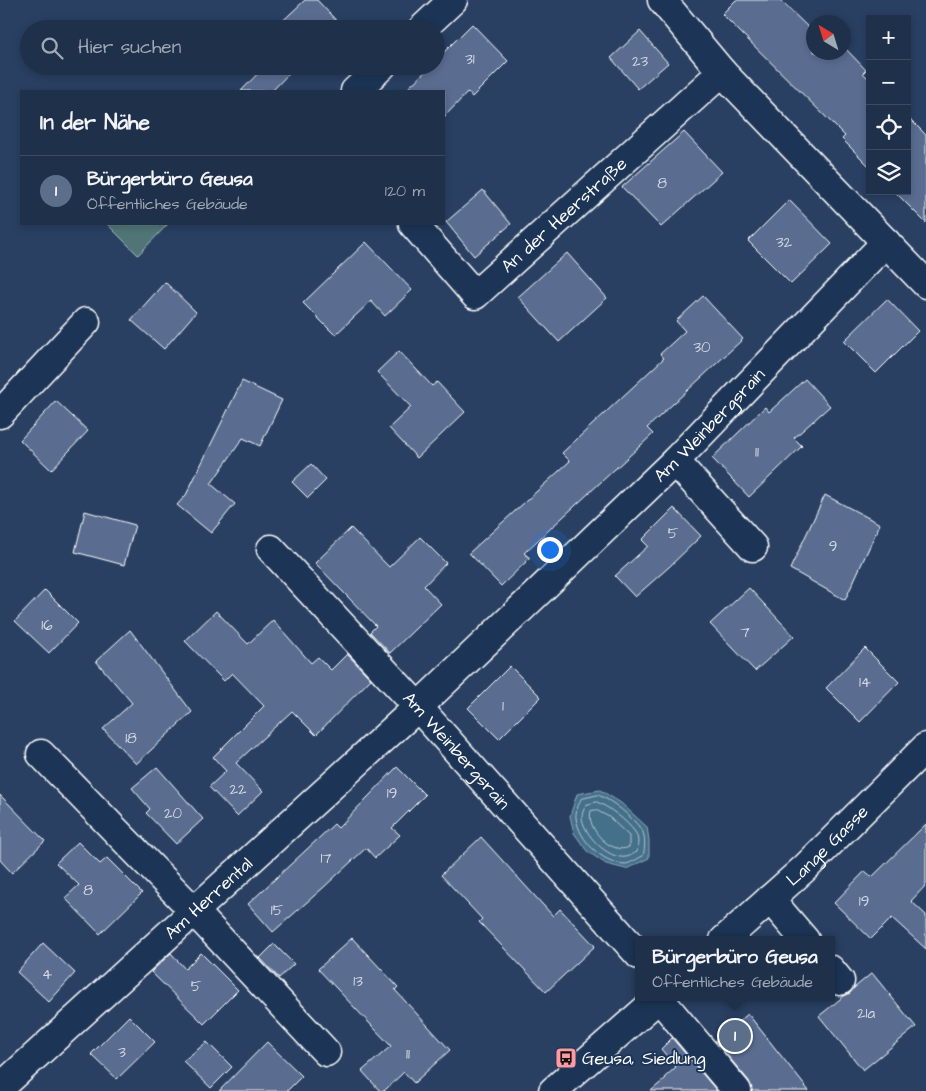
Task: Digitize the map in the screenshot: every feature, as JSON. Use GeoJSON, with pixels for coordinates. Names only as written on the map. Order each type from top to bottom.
{"type":"FeatureCollection","features":[{"type":"Feature","properties":{"kind":"street"},"geometry":{"type":"LineString","coordinates":[[431,20],[452,0]]}},
{"type":"Feature","properties":{"kind":"street"},"geometry":{"type":"LineString","coordinates":[[662,0],[722,72],[926,284]]}},
{"type":"Feature","properties":{"kind":"street","name":"An der Heerstraße"},"geometry":{"type":"LineString","coordinates":[[414,225],[475,294],[722,72]]}},
{"type":"Feature","properties":{"kind":"street"},"geometry":{"type":"LineString","coordinates":[[356,90],[372,75]]}},
{"type":"Feature","properties":{"kind":"street","name":"Am Weinbergsrain"},"geometry":{"type":"LineString","coordinates":[[418,706],[675,461],[886,242]]}},
{"type":"Feature","properties":{"kind":"street"},"geometry":{"type":"LineString","coordinates":[[0,414],[86,322]]}},
{"type":"Feature","properties":{"kind":"street"},"geometry":{"type":"LineString","coordinates":[[675,461],[754,547]]}},
{"type":"Feature","properties":{"kind":"street","name":"Am Weinbergsrain"},"geometry":{"type":"LineString","coordinates":[[271,548],[418,706],[635,950]]}},
{"type":"Feature","properties":{"kind":"street","name":"Am Herrental"},"geometry":{"type":"LineString","coordinates":[[0,1088],[418,706]]}},
{"type":"Feature","properties":{"kind":"street","name":"Lange Gasse"},"geometry":{"type":"LineString","coordinates":[[728,936],[806,867],[926,747]]}},
{"type":"Feature","properties":{"kind":"street"},"geometry":{"type":"LineString","coordinates":[[41,754],[194,911],[326,1052]]}},
{"type":"Feature","properties":{"kind":"street"},"geometry":{"type":"LineString","coordinates":[[770,899],[802,936]]}},
{"type":"Feature","properties":{"kind":"street"},"geometry":{"type":"LineString","coordinates":[[553,1091],[656,1001]]}},
{"type":"Feature","properties":{"kind":"street"},"geometry":{"type":"LineString","coordinates":[[662,1001],[737,1091]]}},
{"type":"Feature","properties":{"kind":"green space"},"geometry":{"type":"Polygon","coordinates":[[[108,225],[167,225],[138,255],[108,225]]]}},
{"type":"Feature","properties":{"kind":"water"},"geometry":{"type":"Polygon","coordinates":[[[600,790],[621,803],[647,827],[649,858],[626,869],[606,864],[587,851],[574,833],[570,816],[577,794],[600,790]]]}},
{"type":"Feature","properties":{"kind":"building"},"geometry":{"type":"Polygon","coordinates":[[[305,0],[317,0],[336,20],[284,20],[305,0]]]}},
{"type":"Feature","properties":{"kind":"building"},"geometry":{"type":"Polygon","coordinates":[[[736,0],[780,0],[806,25],[806,60],[851,60],[851,54],[866,70],[863,73],[866,76],[866,163],[842,139],[845,136],[722,14],[736,0]]]}},
{"type":"Feature","properties":{"kind":"building"},"geometry":{"type":"Polygon","coordinates":[[[472,24],[508,61],[472,97],[468,92],[445,116],[445,90],[406,90],[422,75],[445,75],[445,51],[472,24]]]}},
{"type":"Feature","properties":{"kind":"building"},"geometry":{"type":"Polygon","coordinates":[[[640,31],[668,63],[638,89],[611,58],[640,31]]]}},
{"type":"Feature","properties":{"kind":"building"},"geometry":{"type":"Polygon","coordinates":[[[256,75],[287,75],[273,90],[242,90],[256,75]]]}},
{"type":"Feature","properties":{"kind":"building"},"geometry":{"type":"Polygon","coordinates":[[[911,120],[926,135],[926,223],[898,195],[911,195],[911,120]]]}},
{"type":"Feature","properties":{"kind":"building"},"geometry":{"type":"Polygon","coordinates":[[[684,132],[722,172],[661,227],[622,187],[684,132]]]}},
{"type":"Feature","properties":{"kind":"building"},"geometry":{"type":"Polygon","coordinates":[[[483,190],[511,224],[474,256],[446,222],[483,190]]]}},
{"type":"Feature","properties":{"kind":"building"},"geometry":{"type":"Polygon","coordinates":[[[789,200],[832,244],[791,284],[748,241],[789,200]]]}},
{"type":"Feature","properties":{"kind":"building"},"geometry":{"type":"Polygon","coordinates":[[[366,242],[412,290],[385,316],[371,301],[335,335],[303,303],[366,242]]]}},
{"type":"Feature","properties":{"kind":"building"},"geometry":{"type":"Polygon","coordinates":[[[567,253],[607,298],[559,342],[518,297],[567,253]]]}},
{"type":"Feature","properties":{"kind":"building"},"geometry":{"type":"Polygon","coordinates":[[[165,282],[196,312],[164,349],[131,320],[165,282]]]}},
{"type":"Feature","properties":{"kind":"building"},"geometry":{"type":"Polygon","coordinates":[[[703,296],[743,339],[647,428],[653,434],[524,553],[530,558],[501,586],[469,553],[570,461],[562,453],[664,358],[660,354],[685,331],[676,321],[703,296]]]}},
{"type":"Feature","properties":{"kind":"building"},"geometry":{"type":"Polygon","coordinates":[[[887,299],[918,331],[876,373],[844,341],[887,299]]]}},
{"type":"Feature","properties":{"kind":"building"},"geometry":{"type":"Polygon","coordinates":[[[399,351],[432,386],[437,382],[465,412],[417,458],[389,428],[411,407],[377,372],[399,351]]]}},
{"type":"Feature","properties":{"kind":"building"},"geometry":{"type":"Polygon","coordinates":[[[805,379],[830,406],[794,438],[802,446],[749,497],[712,458],[765,407],[769,412],[805,379]]]}},
{"type":"Feature","properties":{"kind":"building"},"geometry":{"type":"Polygon","coordinates":[[[242,381],[282,400],[260,446],[243,438],[211,484],[235,504],[211,533],[177,505],[186,495],[242,381]]]}},
{"type":"Feature","properties":{"kind":"building"},"geometry":{"type":"Polygon","coordinates":[[[56,401],[88,431],[51,470],[20,440],[56,401]]]}},
{"type":"Feature","properties":{"kind":"building"},"geometry":{"type":"Polygon","coordinates":[[[311,464],[326,480],[308,498],[292,482],[311,464]]]}},
{"type":"Feature","properties":{"kind":"building"},"geometry":{"type":"Polygon","coordinates":[[[825,495],[880,524],[845,600],[790,569],[825,495]]]}},
{"type":"Feature","properties":{"kind":"building"},"geometry":{"type":"Polygon","coordinates":[[[674,508],[701,536],[635,597],[615,576],[648,546],[642,540],[674,508]]]}},
{"type":"Feature","properties":{"kind":"building"},"geometry":{"type":"Polygon","coordinates":[[[85,511],[135,525],[124,565],[75,552],[85,511]]]}},
{"type":"Feature","properties":{"kind":"building"},"geometry":{"type":"Polygon","coordinates":[[[351,528],[389,567],[420,537],[446,563],[424,586],[441,604],[390,653],[370,632],[376,626],[315,563],[351,528]]]}},
{"type":"Feature","properties":{"kind":"building"},"geometry":{"type":"Polygon","coordinates":[[[749,588],[794,636],[755,671],[710,624],[749,588]]]}},
{"type":"Feature","properties":{"kind":"building"},"geometry":{"type":"Polygon","coordinates":[[[45,590],[78,623],[49,653],[15,621],[45,590]]]}},
{"type":"Feature","properties":{"kind":"building"},"geometry":{"type":"Polygon","coordinates":[[[216,611],[248,644],[273,620],[311,663],[318,657],[331,670],[347,654],[371,679],[316,735],[292,711],[236,763],[263,791],[237,816],[209,787],[226,771],[213,757],[264,706],[232,673],[224,681],[185,641],[216,611]]]}},
{"type":"Feature","properties":{"kind":"building"},"geometry":{"type":"Polygon","coordinates":[[[130,630],[192,712],[136,764],[103,729],[132,703],[96,661],[130,630]]]}},
{"type":"Feature","properties":{"kind":"building"},"geometry":{"type":"Polygon","coordinates":[[[865,648],[899,682],[860,722],[826,688],[865,648]]]}},
{"type":"Feature","properties":{"kind":"building"},"geometry":{"type":"Polygon","coordinates":[[[510,666],[541,697],[499,739],[468,708],[510,666]]]}},
{"type":"Feature","properties":{"kind":"building"},"geometry":{"type":"Polygon","coordinates":[[[157,767],[203,819],[176,844],[146,813],[150,809],[132,788],[157,767]]]}},
{"type":"Feature","properties":{"kind":"building"},"geometry":{"type":"Polygon","coordinates":[[[397,767],[425,795],[392,828],[400,835],[375,858],[366,848],[273,932],[248,904],[334,824],[338,828],[397,767]]]}},
{"type":"Feature","properties":{"kind":"building"},"geometry":{"type":"Polygon","coordinates":[[[0,795],[45,841],[12,873],[0,860],[0,795]]]}},
{"type":"Feature","properties":{"kind":"building"},"geometry":{"type":"Polygon","coordinates":[[[926,824],[926,885],[911,901],[926,915],[926,949],[892,918],[871,939],[834,903],[865,871],[872,877],[926,824]]]}},
{"type":"Feature","properties":{"kind":"building"},"geometry":{"type":"Polygon","coordinates":[[[481,837],[553,916],[560,909],[595,946],[546,992],[479,922],[482,919],[441,875],[481,837]]]}},
{"type":"Feature","properties":{"kind":"building"},"geometry":{"type":"Polygon","coordinates":[[[78,842],[100,864],[107,858],[142,893],[100,934],[65,898],[79,885],[56,863],[78,842]]]}},
{"type":"Feature","properties":{"kind":"building"},"geometry":{"type":"Polygon","coordinates":[[[352,938],[398,987],[395,990],[450,1050],[414,1083],[404,1072],[384,1091],[380,1091],[362,1071],[391,1046],[318,969],[352,938]]]}},
{"type":"Feature","properties":{"kind":"building"},"geometry":{"type":"Polygon","coordinates":[[[43,943],[75,973],[49,1002],[17,972],[43,943]]]}},
{"type":"Feature","properties":{"kind":"building"},"geometry":{"type":"Polygon","coordinates":[[[274,944],[294,964],[279,978],[260,958],[274,944]]]}},
{"type":"Feature","properties":{"kind":"building"},"geometry":{"type":"Polygon","coordinates":[[[171,953],[185,969],[201,953],[238,990],[204,1024],[151,972],[171,953]]]}},
{"type":"Feature","properties":{"kind":"building"},"geometry":{"type":"Polygon","coordinates":[[[872,973],[916,1027],[863,1070],[819,1016],[850,993],[872,973]]]}},
{"type":"Feature","properties":{"kind":"building"},"geometry":{"type":"Polygon","coordinates":[[[748,1014],[809,1091],[752,1091],[749,1081],[715,1041],[748,1014]]]}},
{"type":"Feature","properties":{"kind":"building"},"geometry":{"type":"Polygon","coordinates":[[[129,1016],[155,1042],[117,1079],[91,1054],[129,1016]]]}},
{"type":"Feature","properties":{"kind":"building"},"geometry":{"type":"Polygon","coordinates":[[[672,1038],[717,1091],[651,1091],[676,1067],[661,1049],[672,1038]]]}},
{"type":"Feature","properties":{"kind":"building"},"geometry":{"type":"Polygon","coordinates":[[[207,1042],[232,1067],[211,1088],[183,1061],[207,1042]]]}},
{"type":"Feature","properties":{"kind":"building"},"geometry":{"type":"Polygon","coordinates":[[[267,1042],[302,1076],[287,1091],[219,1091],[267,1042]]]}},
{"type":"Feature","properties":{"kind":"place","name":"Bürgerbüro Geusa"},"geometry":{"type":"Point","coordinates":[735,1036]}},
{"type":"Feature","properties":{"kind":"place","name":"Geusa, Siedlung"},"geometry":{"type":"Point","coordinates":[566,1058]}}]}
